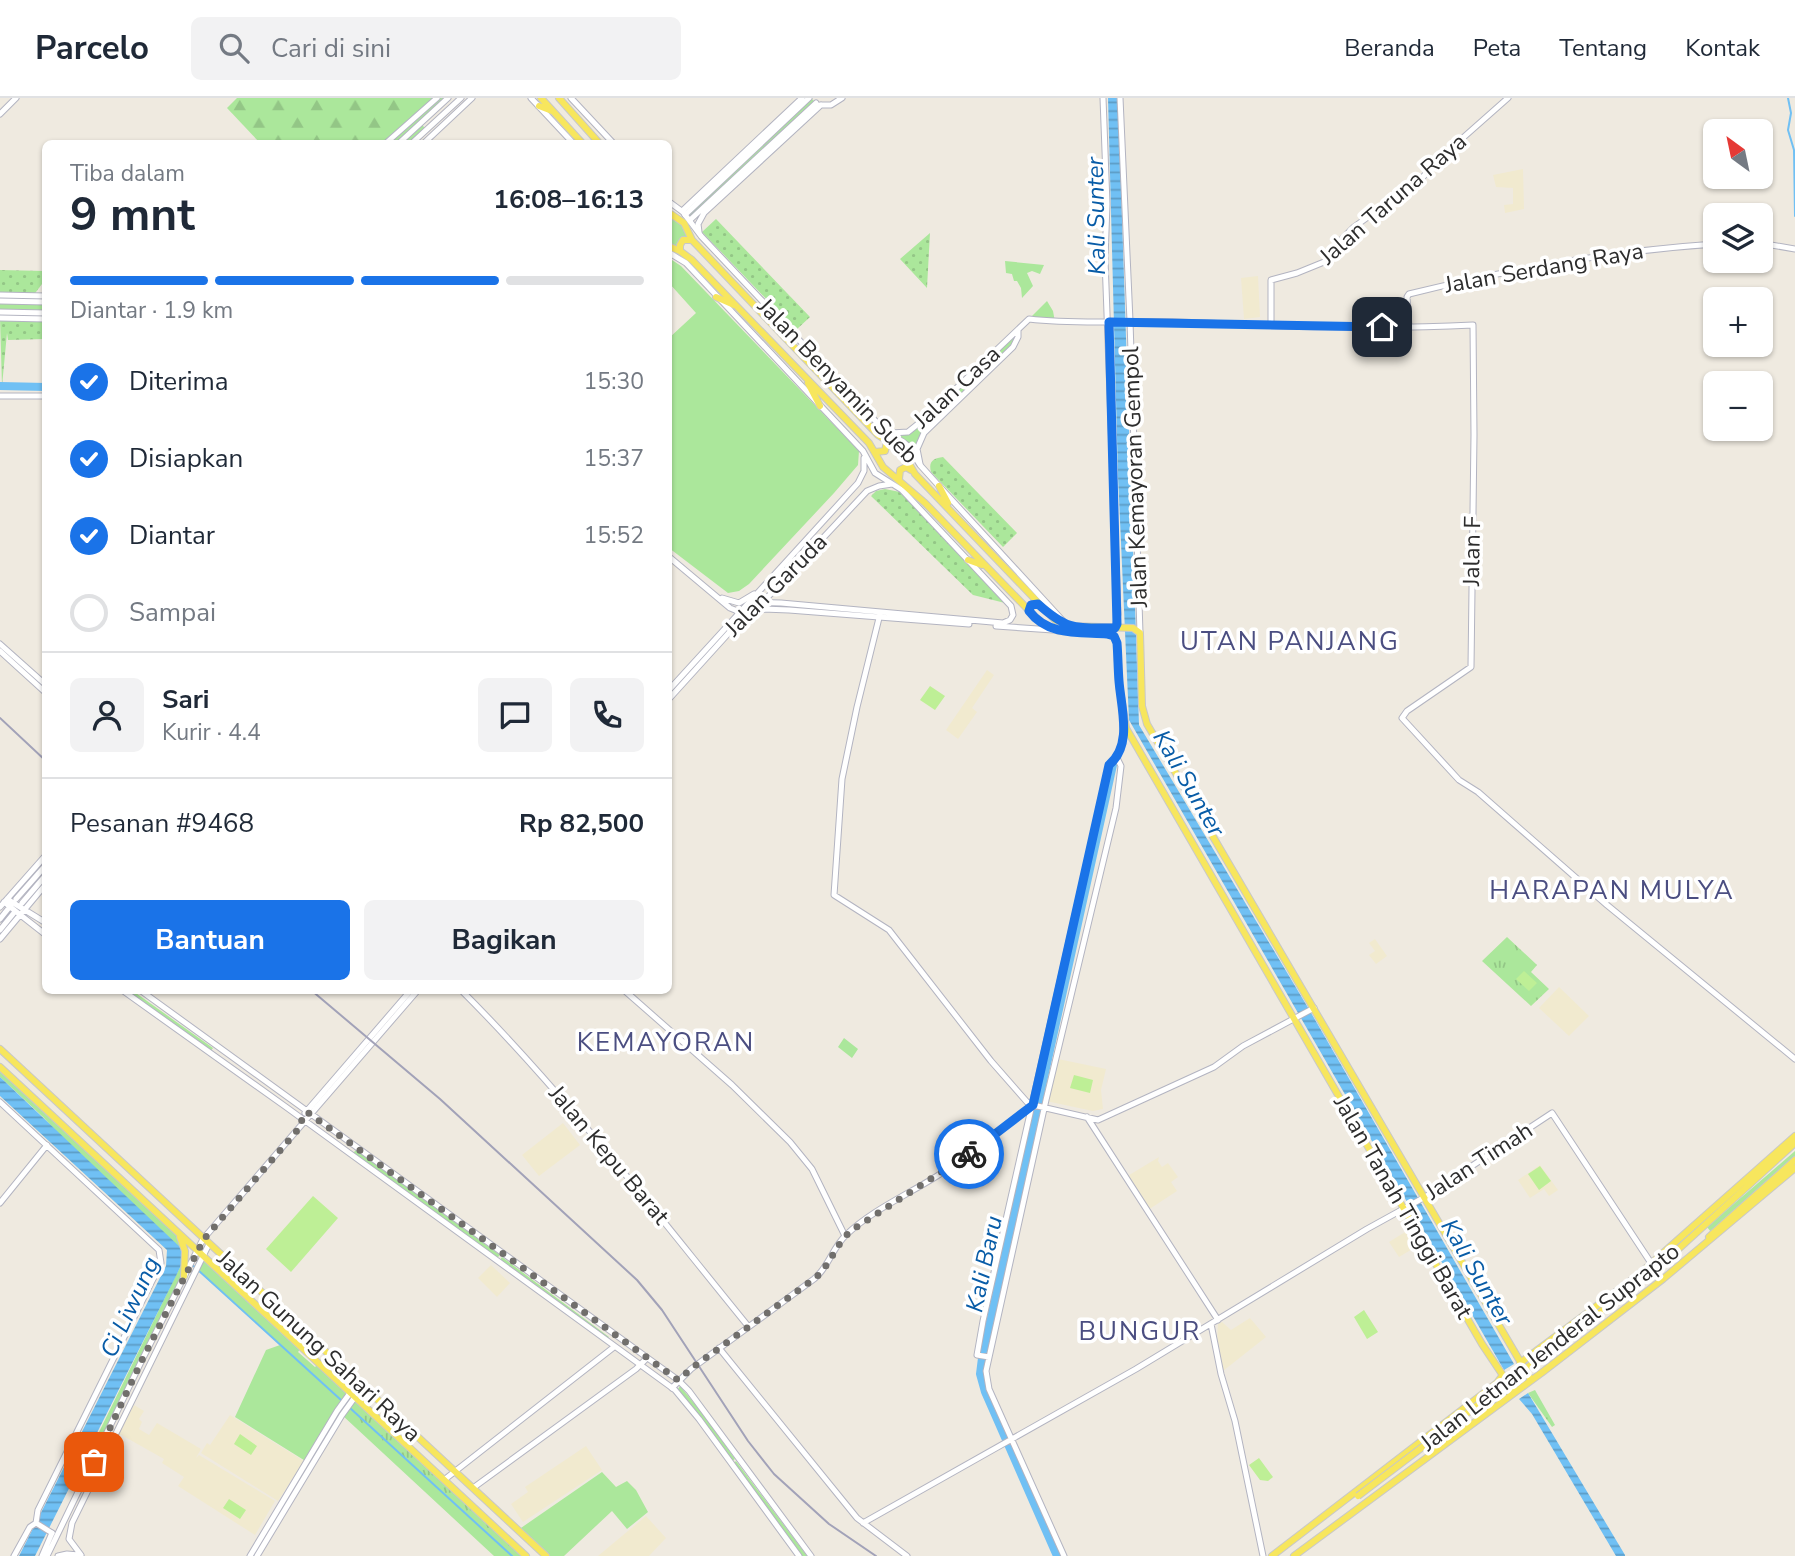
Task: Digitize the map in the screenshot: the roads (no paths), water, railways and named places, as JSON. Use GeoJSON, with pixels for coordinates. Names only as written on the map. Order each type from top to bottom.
{"type":"FeatureCollection","features":[{"type":"Feature","properties":{"kind":"main road"},"geometry":{"type":"LineString","coordinates":[[541,98],[579,140]]}},
{"type":"Feature","properties":{"kind":"main road"},"geometry":{"type":"LineString","coordinates":[[559,98],[596,140]]}},
{"type":"Feature","properties":{"kind":"main road"},"geometry":{"type":"LineString","coordinates":[[539,106],[554,112]]}},
{"type":"Feature","properties":{"kind":"main road","name":"Jalan Benyamin Sueb"},"geometry":{"type":"LineString","coordinates":[[672,214],[684,223],[692,240],[852,408],[887,441],[901,450],[911,470],[1038,604],[1055,620],[1070,626]]}},
{"type":"Feature","properties":{"kind":"main road"},"geometry":{"type":"LineString","coordinates":[[680,251],[683,240],[692,240]]}},
{"type":"Feature","properties":{"kind":"main road","name":"Jalan Benyamin Sueb"},"geometry":{"type":"LineString","coordinates":[[672,251],[680,251],[692,260],[875,452],[883,467],[925,503],[1030,613],[1045,626],[1059,631]]}},
{"type":"Feature","properties":{"kind":"main road"},"geometry":{"type":"LineString","coordinates":[[716,297],[739,308]]}},
{"type":"Feature","properties":{"kind":"main road"},"geometry":{"type":"LineString","coordinates":[[780,330],[790,331]]}},
{"type":"Feature","properties":{"kind":"main road"},"geometry":{"type":"LineString","coordinates":[[803,375],[820,406]]}},
{"type":"Feature","properties":{"kind":"main road"},"geometry":{"type":"LineString","coordinates":[[837,379],[852,408]]}},
{"type":"Feature","properties":{"kind":"main road"},"geometry":{"type":"LineString","coordinates":[[875,452],[886,451],[887,441]]}},
{"type":"Feature","properties":{"kind":"main road"},"geometry":{"type":"LineString","coordinates":[[899,479],[903,468],[911,470]]}},
{"type":"Feature","properties":{"kind":"main road"},"geometry":{"type":"LineString","coordinates":[[939,486],[953,512]]}},
{"type":"Feature","properties":{"kind":"main road"},"geometry":{"type":"LineString","coordinates":[[925,503],[930,520]]}},
{"type":"Feature","properties":{"kind":"main road"},"geometry":{"type":"LineString","coordinates":[[989,550],[999,551]]}},
{"type":"Feature","properties":{"kind":"main road"},"geometry":{"type":"LineString","coordinates":[[968,560],[984,565]]}},
{"type":"Feature","properties":{"kind":"main road"},"geometry":{"type":"LineString","coordinates":[[1007,570],[1018,572]]}},
{"type":"Feature","properties":{"kind":"main road"},"geometry":{"type":"LineString","coordinates":[[1015,597],[1023,595],[1024,588]]}},
{"type":"Feature","properties":{"kind":"main road"},"geometry":{"type":"LineString","coordinates":[[1030,613],[1031,605],[1038,604]]}},
{"type":"Feature","properties":{"kind":"main road"},"geometry":{"type":"LineString","coordinates":[[1070,626],[1139,631],[1142,706],[1147,724],[1531,1380]]}},
{"type":"Feature","properties":{"kind":"main road"},"geometry":{"type":"LineString","coordinates":[[1059,631],[1114,636],[1117,643],[1125,726]]}},
{"type":"Feature","properties":{"kind":"main road","name":"Jalan Tanah Tinggi Barat"},"geometry":{"type":"LineString","coordinates":[[1125,726],[1407,1207],[1502,1376],[1514,1392]]}},
{"type":"Feature","properties":{"kind":"main road","name":"Jalan Gunung Sahari Raya"},"geometry":{"type":"LineString","coordinates":[[0,1049],[546,1556]]}},
{"type":"Feature","properties":{"kind":"main road","name":"Jalan Gunung Sahari Raya"},"geometry":{"type":"LineString","coordinates":[[0,1066],[179,1235],[248,1296],[351,1397],[526,1556]]}},
{"type":"Feature","properties":{"kind":"main road","name":"Jalan Letnan Jenderal Suprapto"},"geometry":{"type":"LineString","coordinates":[[1520,1363],[1557,1338],[1651,1263],[1795,1136]]}},
{"type":"Feature","properties":{"kind":"main road","name":"Jalan Letnan Jenderal Suprapto"},"geometry":{"type":"LineString","coordinates":[[1328,1512],[1358,1496],[1651,1273],[1795,1143]]}},
{"type":"Feature","properties":{"kind":"main road","name":"Jalan Letnan Jenderal Suprapto"},"geometry":{"type":"LineString","coordinates":[[1704,1244],[1707,1238],[1795,1160]]}},
{"type":"Feature","properties":{"kind":"main road","name":"Jalan Letnan Jenderal Suprapto"},"geometry":{"type":"LineString","coordinates":[[1294,1556],[1663,1279],[1795,1168]]}},
{"type":"Feature","properties":{"kind":"main road"},"geometry":{"type":"LineString","coordinates":[[179,1235],[185,1252],[185,1275]]}},
{"type":"Feature","properties":{"kind":"main road"},"geometry":{"type":"LineString","coordinates":[[248,1296],[256,1287]]}},
{"type":"Feature","properties":{"kind":"main road"},"geometry":{"type":"LineString","coordinates":[[1557,1338],[1553,1345],[1557,1351],[1572,1349]]}},
{"type":"Feature","properties":{"kind":"main road","name":"Jalan Letnan Jenderal Suprapto"},"geometry":{"type":"LineString","coordinates":[[1272,1556],[1497,1383],[1502,1376]]}},
{"type":"Feature","properties":{"kind":"main road"},"geometry":{"type":"LineString","coordinates":[[1466,1407],[1475,1415],[1474,1421]]}},
{"type":"Feature","properties":{"kind":"street"},"geometry":{"type":"LineString","coordinates":[[0,114],[16,98]]}},
{"type":"Feature","properties":{"kind":"street"},"geometry":{"type":"LineString","coordinates":[[390,140],[437,98]]}},
{"type":"Feature","properties":{"kind":"street"},"geometry":{"type":"LineString","coordinates":[[401,140],[448,98]]}},
{"type":"Feature","properties":{"kind":"street"},"geometry":{"type":"LineString","coordinates":[[415,140],[461,98]]}},
{"type":"Feature","properties":{"kind":"street"},"geometry":{"type":"LineString","coordinates":[[427,140],[471,98]]}},
{"type":"Feature","properties":{"kind":"street"},"geometry":{"type":"LineString","coordinates":[[531,98],[570,140]]}},
{"type":"Feature","properties":{"kind":"street"},"geometry":{"type":"LineString","coordinates":[[571,98],[610,140]]}},
{"type":"Feature","properties":{"kind":"street"},"geometry":{"type":"LineString","coordinates":[[686,215],[802,98]]}},
{"type":"Feature","properties":{"kind":"street"},"geometry":{"type":"LineString","coordinates":[[814,101],[831,106],[842,98]]}},
{"type":"Feature","properties":{"kind":"street","name":"Jalan Kemayoran Gempol"},"geometry":{"type":"LineString","coordinates":[[1103,98],[1119,628]]}},
{"type":"Feature","properties":{"kind":"street","name":"Jalan Kemayoran Gempol"},"geometry":{"type":"LineString","coordinates":[[1120,98],[1139,631]]}},
{"type":"Feature","properties":{"kind":"street","name":"Jalan Taruna Raya"},"geometry":{"type":"LineString","coordinates":[[1271,325],[1271,280],[1329,260],[1331,250],[1354,227],[1422,178],[1439,159],[1508,98]]}},
{"type":"Feature","properties":{"kind":"street"},"geometry":{"type":"LineString","coordinates":[[686,215],[814,101]]}},
{"type":"Feature","properties":{"kind":"street"},"geometry":{"type":"LineString","coordinates":[[699,232],[698,224],[704,213],[814,101]]}},
{"type":"Feature","properties":{"kind":"street"},"geometry":{"type":"LineString","coordinates":[[398,140],[403,128]]}},
{"type":"Feature","properties":{"kind":"street","name":"Jalan Benyamin Sueb"},"geometry":{"type":"LineString","coordinates":[[672,204],[686,215],[881,427],[907,444],[920,465],[1059,618],[1070,626]]}},
{"type":"Feature","properties":{"kind":"street","name":"Jalan Serdang Raya"},"geometry":{"type":"LineString","coordinates":[[1409,327],[1409,293],[1521,268],[1703,245]]}},
{"type":"Feature","properties":{"kind":"street"},"geometry":{"type":"LineString","coordinates":[[1773,245],[1795,249]]}},
{"type":"Feature","properties":{"kind":"street","name":"Jalan Benyamin Sueb"},"geometry":{"type":"LineString","coordinates":[[672,253],[686,263],[863,451],[875,473],[902,490],[968,560],[1011,606],[1013,615],[1003,623],[880,614]]}},
{"type":"Feature","properties":{"kind":"street"},"geometry":{"type":"LineString","coordinates":[[0,295],[42,299]]}},
{"type":"Feature","properties":{"kind":"street"},"geometry":{"type":"LineString","coordinates":[[0,301],[42,299]]}},
{"type":"Feature","properties":{"kind":"street"},"geometry":{"type":"LineString","coordinates":[[9,312],[10,301]]}},
{"type":"Feature","properties":{"kind":"street"},"geometry":{"type":"LineString","coordinates":[[0,312],[42,313]]}},
{"type":"Feature","properties":{"kind":"street"},"geometry":{"type":"LineString","coordinates":[[0,318],[42,320]]}},
{"type":"Feature","properties":{"kind":"street","name":"Jalan Casa"},"geometry":{"type":"LineString","coordinates":[[891,433],[908,432],[923,420],[1029,319],[1110,322]]}},
{"type":"Feature","properties":{"kind":"street"},"geometry":{"type":"LineString","coordinates":[[1110,322],[1409,327]]}},
{"type":"Feature","properties":{"kind":"street","name":"Jalan F"},"geometry":{"type":"LineString","coordinates":[[1409,327],[1473,325],[1471,667],[1402,716],[1403,720],[1459,780],[1478,792],[1592,892],[1795,1059]]}},
{"type":"Feature","properties":{"kind":"street","name":"Jalan Casa"},"geometry":{"type":"LineString","coordinates":[[920,465],[917,449],[924,433],[1013,347],[1018,330]]}},
{"type":"Feature","properties":{"kind":"street"},"geometry":{"type":"LineString","coordinates":[[0,396],[42,396]]}},
{"type":"Feature","properties":{"kind":"street"},"geometry":{"type":"LineString","coordinates":[[858,484],[864,471],[863,451]]}},
{"type":"Feature","properties":{"kind":"street"},"geometry":{"type":"LineString","coordinates":[[858,484],[866,482],[869,485],[867,491]]}},
{"type":"Feature","properties":{"kind":"street","name":"Jalan Garuda"},"geometry":{"type":"LineString","coordinates":[[672,695],[740,612],[858,484]]}},
{"type":"Feature","properties":{"kind":"street"},"geometry":{"type":"LineString","coordinates":[[867,491],[892,484]]}},
{"type":"Feature","properties":{"kind":"street","name":"Jalan Garuda"},"geometry":{"type":"LineString","coordinates":[[672,687],[774,591],[867,491]]}},
{"type":"Feature","properties":{"kind":"street"},"geometry":{"type":"LineString","coordinates":[[672,559],[732,609],[740,612],[755,610],[880,614]]}},
{"type":"Feature","properties":{"kind":"street"},"geometry":{"type":"LineString","coordinates":[[765,585],[766,591],[774,591],[781,603]]}},
{"type":"Feature","properties":{"kind":"street"},"geometry":{"type":"LineString","coordinates":[[716,595],[732,603],[739,603],[760,591]]}},
{"type":"Feature","properties":{"kind":"street"},"geometry":{"type":"LineString","coordinates":[[749,602],[1059,631]]}},
{"type":"Feature","properties":{"kind":"street"},"geometry":{"type":"LineString","coordinates":[[880,614],[842,779],[834,895],[889,930],[1027,1102],[1098,1120],[1214,1067],[1253,1040],[1312,1009]]}},
{"type":"Feature","properties":{"kind":"street"},"geometry":{"type":"LineString","coordinates":[[0,644],[42,681]]}},
{"type":"Feature","properties":{"kind":"street"},"geometry":{"type":"LineString","coordinates":[[0,651],[42,688]]}},
{"type":"Feature","properties":{"kind":"street"},"geometry":{"type":"LineString","coordinates":[[982,1356],[1019,1195],[1033,1105],[1109,765],[1117,758],[1125,726]]}},
{"type":"Feature","properties":{"kind":"street"},"geometry":{"type":"LineString","coordinates":[[1064,1556],[1008,1442],[989,1389],[982,1356],[1019,1195],[1044,1106],[1116,808],[1121,766],[1117,758]]}},
{"type":"Feature","properties":{"kind":"street"},"geometry":{"type":"LineString","coordinates":[[4,903],[42,860]]}},
{"type":"Feature","properties":{"kind":"street"},"geometry":{"type":"LineString","coordinates":[[16,899],[42,870]]}},
{"type":"Feature","properties":{"kind":"street"},"geometry":{"type":"LineString","coordinates":[[4,903],[19,908],[23,906],[42,880]]}},
{"type":"Feature","properties":{"kind":"street"},"geometry":{"type":"LineString","coordinates":[[0,919],[23,906],[42,888]]}},
{"type":"Feature","properties":{"kind":"street"},"geometry":{"type":"LineString","coordinates":[[4,903],[13,913],[42,932]]}},
{"type":"Feature","properties":{"kind":"street"},"geometry":{"type":"LineString","coordinates":[[23,906],[42,920]]}},
{"type":"Feature","properties":{"kind":"street"},"geometry":{"type":"LineString","coordinates":[[0,930],[13,913]]}},
{"type":"Feature","properties":{"kind":"street"},"geometry":{"type":"LineString","coordinates":[[0,939],[13,913]]}},
{"type":"Feature","properties":{"kind":"street"},"geometry":{"type":"LineString","coordinates":[[128,994],[672,1388],[699,1419],[799,1556]]}},
{"type":"Feature","properties":{"kind":"street"},"geometry":{"type":"LineString","coordinates":[[145,994],[678,1380],[689,1391],[811,1556]]}},
{"type":"Feature","properties":{"kind":"street"},"geometry":{"type":"LineString","coordinates":[[45,1556],[197,1250],[408,994]]}},
{"type":"Feature","properties":{"kind":"street"},"geometry":{"type":"LineString","coordinates":[[309,1114],[414,994]]}},
{"type":"Feature","properties":{"kind":"street","name":"Jalan Kepu Barat"},"geometry":{"type":"LineString","coordinates":[[465,994],[505,1034],[602,1145],[748,1326]]}},
{"type":"Feature","properties":{"kind":"street"},"geometry":{"type":"LineString","coordinates":[[629,994],[725,1079],[790,1142],[818,1179],[845,1236]]}},
{"type":"Feature","properties":{"kind":"street"},"geometry":{"type":"LineString","coordinates":[[269,1096],[274,1088]]}},
{"type":"Feature","properties":{"kind":"street"},"geometry":{"type":"LineString","coordinates":[[0,1102],[159,1250],[161,1263],[38,1510],[36,1523],[30,1527],[14,1556]]}},
{"type":"Feature","properties":{"kind":"street"},"geometry":{"type":"LineString","coordinates":[[672,1388],[678,1380],[719,1348],[818,1276],[845,1236],[893,1202],[937,1176],[1033,1105]]}},
{"type":"Feature","properties":{"kind":"street","name":"Jalan Timah"},"geometry":{"type":"LineString","coordinates":[[863,1523],[1219,1320],[1423,1199],[1552,1113],[1651,1263]]}},
{"type":"Feature","properties":{"kind":"street"},"geometry":{"type":"LineString","coordinates":[[1087,1117],[1219,1320]]}},
{"type":"Feature","properties":{"kind":"street"},"geometry":{"type":"LineString","coordinates":[[344,1149],[349,1143]]}},
{"type":"Feature","properties":{"kind":"street"},"geometry":{"type":"LineString","coordinates":[[0,1203],[47,1145]]}},
{"type":"Feature","properties":{"kind":"street"},"geometry":{"type":"LineString","coordinates":[[82,1556],[69,1538],[72,1523],[200,1265],[206,1242]]}},
{"type":"Feature","properties":{"kind":"street"},"geometry":{"type":"LineString","coordinates":[[171,1303],[179,1306]]}},
{"type":"Feature","properties":{"kind":"street"},"geometry":{"type":"LineString","coordinates":[[1211,1324],[1264,1556]]}},
{"type":"Feature","properties":{"kind":"street"},"geometry":{"type":"LineString","coordinates":[[606,1328],[616,1339],[617,1349]]}},
{"type":"Feature","properties":{"kind":"street"},"geometry":{"type":"LineString","coordinates":[[444,1480],[617,1349],[623,1340]]}},
{"type":"Feature","properties":{"kind":"street"},"geometry":{"type":"LineString","coordinates":[[719,1348],[829,1486],[863,1523],[907,1556]]}},
{"type":"Feature","properties":{"kind":"street"},"geometry":{"type":"LineString","coordinates":[[473,1489],[640,1366],[647,1358]]}},
{"type":"Feature","properties":{"kind":"street"},"geometry":{"type":"LineString","coordinates":[[250,1556],[351,1397]]}},
{"type":"Feature","properties":{"kind":"street"},"geometry":{"type":"LineString","coordinates":[[257,1556],[343,1408]]}},
{"type":"Feature","properties":{"kind":"street"},"geometry":{"type":"LineString","coordinates":[[36,1523],[51,1532],[45,1556]]}},
{"type":"Feature","properties":{"kind":"street"},"geometry":{"type":"LineString","coordinates":[[58,1556],[82,1556]]}},
{"type":"Feature","properties":{"kind":"water"},"geometry":{"type":"Polygon","coordinates":[[[1108,98],[1118,98],[1139,725],[1310,1011],[1514,1364],[1504,1370],[1129,720],[1118,476],[1108,98]]]}},
{"type":"Feature","properties":{"kind":"water"},"geometry":{"type":"Polygon","coordinates":[[[0,1077],[181,1248],[182,1263],[176,1276],[35,1556],[19,1556],[166,1266],[167,1250],[0,1096],[0,1077]]]}},
{"type":"Feature","properties":{"kind":"water"},"geometry":{"type":"Polygon","coordinates":[[[1528,1393],[1625,1556],[1616,1556],[1532,1414],[1519,1399],[1528,1393]]]}},
{"type":"Feature","properties":{"kind":"waterway"},"geometry":{"type":"LineString","coordinates":[[1788,98],[1791,113],[1788,130],[1794,150],[1795,216]]}},
{"type":"Feature","properties":{"kind":"waterway"},"geometry":{"type":"LineString","coordinates":[[0,386],[42,387]]}},
{"type":"Feature","properties":{"kind":"waterway","name":"Kali Baru"},"geometry":{"type":"LineString","coordinates":[[1057,1556],[985,1392],[980,1374],[1113,765]]}},
{"type":"Feature","properties":{"kind":"waterway"},"geometry":{"type":"LineString","coordinates":[[187,1260],[341,1400]]}},
{"type":"Feature","properties":{"kind":"waterway"},"geometry":{"type":"LineString","coordinates":[[350,1408],[512,1556]]}},
{"type":"Feature","properties":{"kind":"railway"},"geometry":{"type":"LineString","coordinates":[[0,718],[42,757]]}},
{"type":"Feature","properties":{"kind":"railway"},"geometry":{"type":"LineString","coordinates":[[316,994],[440,1099],[637,1280],[662,1310],[748,1441],[774,1474],[829,1524],[876,1556]]}},
{"type":"Feature","properties":{"kind":"district","name":"UTAN PANJANG"},"geometry":{"type":"Point","coordinates":[1290,641]}},
{"type":"Feature","properties":{"kind":"district","name":"HARAPAN MULYA"},"geometry":{"type":"Point","coordinates":[1612,890]}},
{"type":"Feature","properties":{"kind":"district","name":"KEMAYORAN"},"geometry":{"type":"Point","coordinates":[666,1042]}},
{"type":"Feature","properties":{"kind":"district","name":"BUNGUR"},"geometry":{"type":"Point","coordinates":[1140,1331]}},
{"type":"Feature","properties":{"kind":"water label","name":"Kali Sunter"},"geometry":{"type":"Point","coordinates":[1096,216]}},
{"type":"Feature","properties":{"kind":"water label","name":"Kali Sunter"},"geometry":{"type":"Point","coordinates":[1189,783]}},
{"type":"Feature","properties":{"kind":"water label","name":"Kali Sunter"},"geometry":{"type":"Point","coordinates":[1477,1272]}},
{"type":"Feature","properties":{"kind":"water label","name":"Ci Liwung"},"geometry":{"type":"Point","coordinates":[130,1307]}}]}
